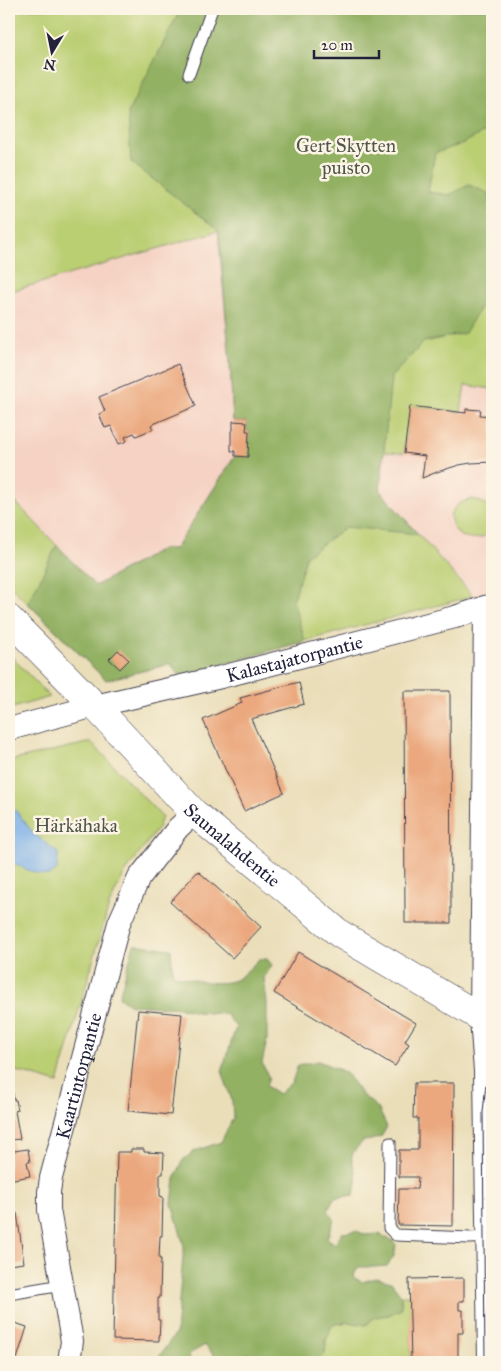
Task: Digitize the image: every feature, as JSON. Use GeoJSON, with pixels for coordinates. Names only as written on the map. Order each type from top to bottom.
{"type":"FeatureCollection","features":[{"type":"Feature","properties":{"kind":"street","name":"Kalastajatorpantie"},"geometry":{"type":"LineString","coordinates":[[9,729],[95,706],[212,679],[418,627],[489,606]]}},
{"type":"Feature","properties":{"kind":"street"},"geometry":{"type":"LineString","coordinates":[[489,606],[487,1021],[485,1071],[489,1362]]}},
{"type":"Feature","properties":{"kind":"street","name":"Saunalahdentie"},"geometry":{"type":"LineString","coordinates":[[9,619],[95,706],[194,813],[340,934],[487,1021]]}},
{"type":"Feature","properties":{"kind":"street","name":"Kaartintorpantie"},"geometry":{"type":"LineString","coordinates":[[69,1362],[72,1341],[49,1210],[50,1185],[119,923],[139,878],[178,828],[194,813]]}},
{"type":"Feature","properties":{"kind":"lane"},"geometry":{"type":"LineString","coordinates":[[189,74],[212,9]]}},
{"type":"Feature","properties":{"kind":"lane"},"geometry":{"type":"LineString","coordinates":[[390,1143],[389,1228],[396,1236],[487,1237]]}},
{"type":"Feature","properties":{"kind":"lane"},"geometry":{"type":"LineString","coordinates":[[9,1294],[62,1285]]}},
{"type":"Feature","properties":{"kind":"shaded area"},"geometry":{"type":"Polygon","coordinates":[[[219,231],[231,362],[233,421],[247,422],[249,431],[248,457],[235,457],[175,549],[162,549],[95,586],[9,495],[9,292],[219,231]]]}},
{"type":"Feature","properties":{"kind":"shaded area"},"geometry":{"type":"Polygon","coordinates":[[[391,377],[492,389],[492,590],[473,596],[380,491],[391,377]]]}},
{"type":"Feature","properties":{"kind":"green space","name":"Gert Skytten puisto"},"geometry":{"type":"Polygon","coordinates":[[[9,9],[492,9],[492,389],[465,385],[461,412],[410,406],[404,453],[384,452],[380,491],[473,596],[180,676],[170,664],[106,680],[9,585],[9,495],[95,586],[162,549],[175,549],[235,456],[248,457],[249,431],[246,431],[247,422],[233,421],[230,362],[218,231],[9,292],[9,9]]]}},
{"type":"Feature","properties":{"kind":"green space","name":"Gert Skytten puisto"},"geometry":{"type":"Polygon","coordinates":[[[181,9],[492,9],[492,72],[483,94],[486,131],[462,144],[435,153],[428,192],[449,195],[469,185],[490,194],[492,305],[482,304],[465,333],[424,342],[391,377],[380,491],[418,534],[346,527],[306,556],[293,601],[305,641],[180,676],[170,664],[106,680],[28,603],[57,545],[95,586],[162,549],[175,549],[235,456],[247,457],[249,431],[246,431],[247,422],[233,421],[219,231],[131,162],[128,112],[181,9]]]}},
{"type":"Feature","properties":{"kind":"green space"},"geometry":{"type":"Polygon","coordinates":[[[473,499],[486,504],[492,517],[492,530],[481,538],[460,536],[453,527],[450,516],[459,504],[473,499]]]}},
{"type":"Feature","properties":{"kind":"green space"},"geometry":{"type":"Polygon","coordinates":[[[9,654],[50,697],[9,709],[9,654]]]}},
{"type":"Feature","properties":{"kind":"green space","name":"Härkähaka"},"geometry":{"type":"Polygon","coordinates":[[[91,742],[162,817],[158,828],[124,874],[109,905],[58,1083],[9,1069],[9,761],[91,742]]]}},
{"type":"Feature","properties":{"kind":"green space"},"geometry":{"type":"Polygon","coordinates":[[[134,944],[171,949],[173,974],[206,982],[233,981],[239,978],[259,959],[267,959],[272,965],[264,978],[267,1003],[267,1040],[262,1063],[269,1078],[266,1086],[279,1094],[292,1082],[298,1065],[318,1061],[345,1072],[362,1095],[378,1108],[387,1127],[381,1137],[363,1141],[354,1152],[352,1159],[356,1184],[354,1195],[334,1198],[328,1210],[334,1220],[327,1238],[335,1244],[342,1233],[356,1231],[367,1235],[379,1234],[392,1240],[396,1245],[394,1256],[387,1266],[358,1267],[353,1277],[362,1282],[376,1278],[391,1282],[401,1295],[401,1309],[388,1315],[375,1317],[366,1325],[348,1322],[332,1325],[326,1340],[325,1354],[317,1362],[256,1362],[256,1356],[246,1354],[245,1362],[214,1362],[215,1357],[205,1345],[189,1354],[190,1362],[157,1362],[176,1333],[184,1246],[172,1203],[175,1179],[183,1160],[195,1151],[221,1142],[233,1118],[232,1101],[222,1071],[236,1027],[226,1014],[197,1012],[180,1008],[131,1005],[119,997],[134,944]]]}},
{"type":"Feature","properties":{"kind":"green space"},"geometry":{"type":"Polygon","coordinates":[[[401,1295],[410,1295],[411,1362],[317,1362],[325,1354],[326,1340],[332,1324],[348,1322],[366,1325],[375,1316],[388,1315],[401,1309],[401,1295]]]}},
{"type":"Feature","properties":{"kind":"water"},"geometry":{"type":"Polygon","coordinates":[[[9,805],[18,813],[33,833],[58,853],[57,870],[46,875],[35,873],[9,860],[9,805]]]}},
{"type":"Feature","properties":{"kind":"building"},"geometry":{"type":"Polygon","coordinates":[[[178,364],[196,406],[151,425],[153,429],[136,436],[134,433],[125,437],[127,441],[119,444],[111,426],[105,428],[99,414],[105,411],[99,397],[178,364]]]}},
{"type":"Feature","properties":{"kind":"building"},"geometry":{"type":"Polygon","coordinates":[[[410,406],[466,413],[466,409],[481,410],[480,415],[492,416],[492,462],[459,465],[422,478],[425,456],[404,453],[410,406]]]}},
{"type":"Feature","properties":{"kind":"building"},"geometry":{"type":"Polygon","coordinates":[[[233,421],[247,422],[246,431],[249,431],[248,457],[235,456],[235,451],[231,451],[233,421]]]}},
{"type":"Feature","properties":{"kind":"building"},"geometry":{"type":"Polygon","coordinates":[[[118,650],[129,660],[120,669],[109,659],[118,650]]]}},
{"type":"Feature","properties":{"kind":"building"},"geometry":{"type":"Polygon","coordinates":[[[299,682],[304,704],[251,719],[284,793],[244,811],[203,720],[242,703],[240,698],[299,682]]]}},
{"type":"Feature","properties":{"kind":"building"},"geometry":{"type":"Polygon","coordinates":[[[404,691],[450,691],[451,923],[405,923],[404,691]]]}},
{"type":"Feature","properties":{"kind":"building"},"geometry":{"type":"Polygon","coordinates":[[[198,871],[261,927],[232,958],[170,902],[198,871]]]}},
{"type":"Feature","properties":{"kind":"building"},"geometry":{"type":"Polygon","coordinates":[[[298,952],[416,1023],[405,1041],[409,1044],[395,1066],[274,993],[298,952]]]}},
{"type":"Feature","properties":{"kind":"building"},"geometry":{"type":"Polygon","coordinates":[[[138,1010],[182,1014],[171,1115],[128,1111],[138,1010]]]}},
{"type":"Feature","properties":{"kind":"building"},"geometry":{"type":"Polygon","coordinates":[[[414,1083],[454,1083],[453,1226],[398,1225],[399,1189],[417,1189],[418,1177],[399,1177],[399,1150],[418,1150],[418,1118],[413,1118],[414,1083]]]}},
{"type":"Feature","properties":{"kind":"building"},"geometry":{"type":"Polygon","coordinates":[[[9,1088],[12,1088],[18,1110],[15,1111],[20,1139],[12,1140],[14,1151],[28,1149],[30,1162],[27,1162],[30,1176],[9,1180],[9,1088]]]}},
{"type":"Feature","properties":{"kind":"building"},"geometry":{"type":"Polygon","coordinates":[[[131,1149],[144,1149],[144,1152],[164,1153],[163,1174],[160,1174],[160,1196],[163,1197],[162,1236],[160,1236],[159,1259],[161,1259],[160,1298],[158,1298],[159,1341],[113,1340],[117,1152],[131,1152],[131,1149]]]}},
{"type":"Feature","properties":{"kind":"building"},"geometry":{"type":"Polygon","coordinates":[[[17,1213],[24,1263],[9,1265],[9,1214],[17,1213]]]}},
{"type":"Feature","properties":{"kind":"building"},"geometry":{"type":"Polygon","coordinates":[[[464,1278],[464,1301],[459,1301],[459,1310],[463,1310],[463,1333],[458,1333],[458,1362],[411,1362],[409,1279],[464,1278]]]}},
{"type":"Feature","properties":{"kind":"building"},"geometry":{"type":"Polygon","coordinates":[[[9,1321],[27,1327],[16,1362],[9,1362],[9,1321]]]}},
{"type":"Feature","properties":{"kind":"tram line"},"geometry":{"type":"LineString","coordinates":[[485,1362],[483,1112],[486,1084],[492,1069]]}}]}
